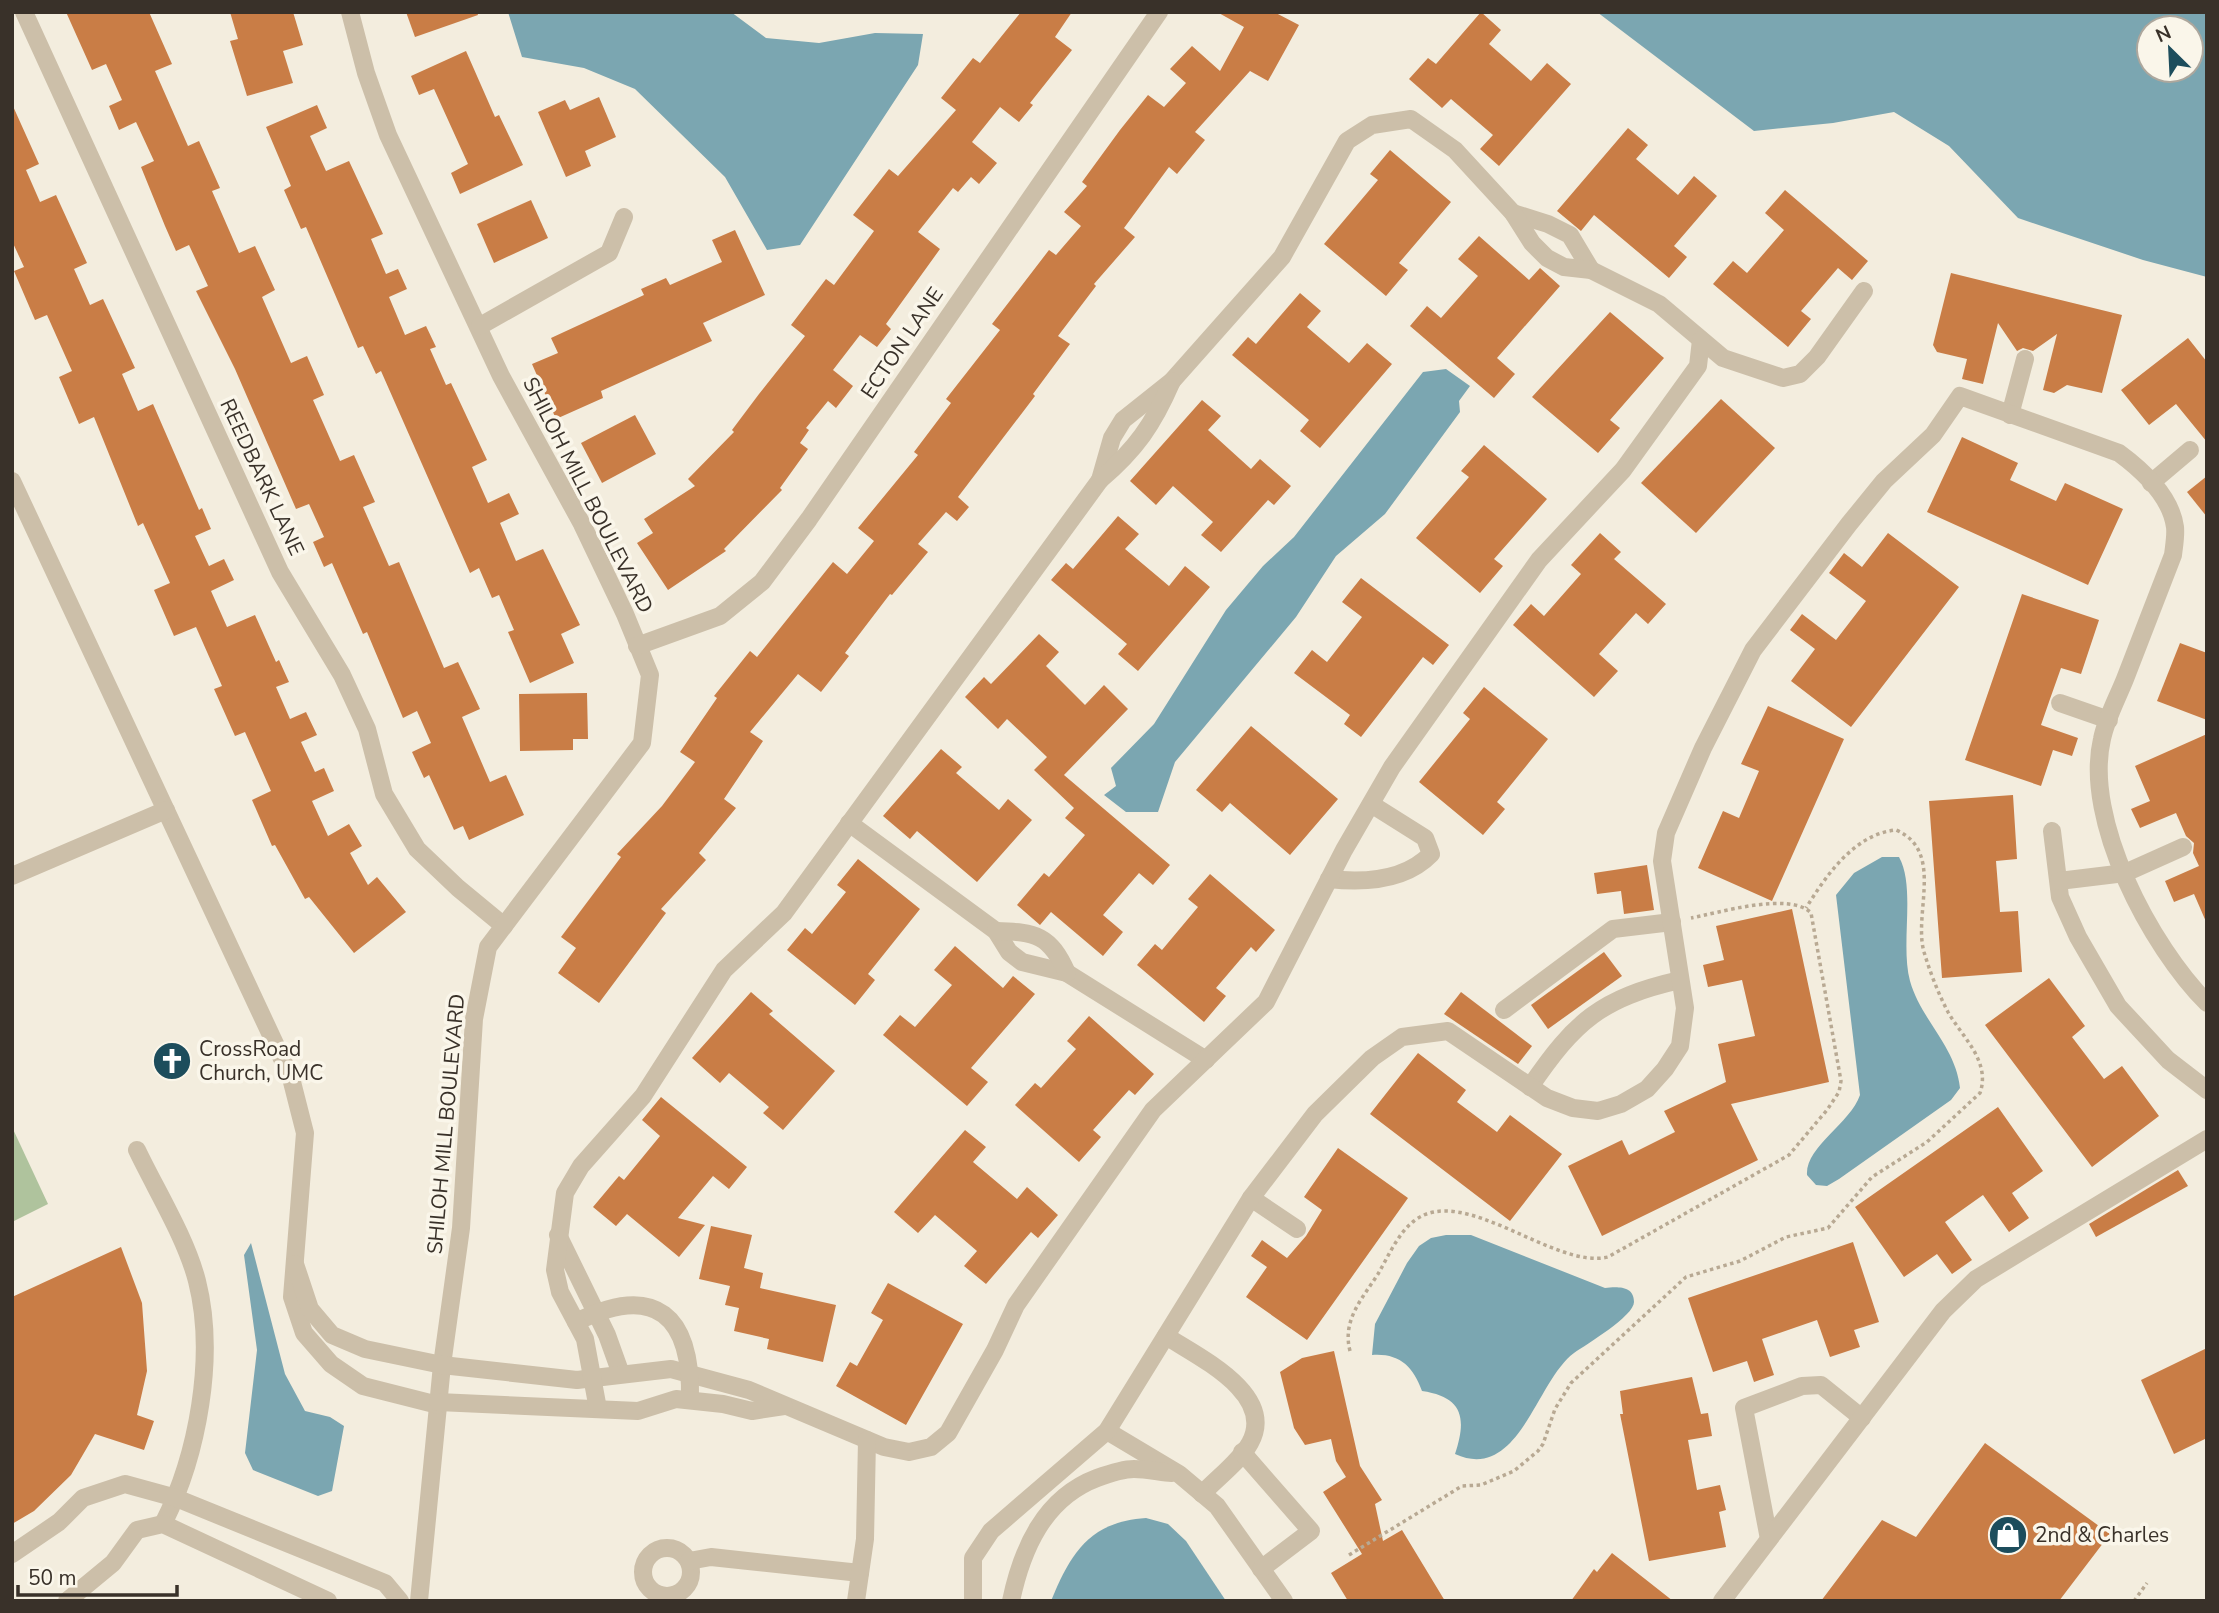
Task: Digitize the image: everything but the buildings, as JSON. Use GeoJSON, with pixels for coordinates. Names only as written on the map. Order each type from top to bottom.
{"type":"FeatureCollection","features":[{"type":"Feature","properties":{"kind":"street","name":"REEDBARK LANE"},"geometry":{"type":"LineString","coordinates":[[24,12],[280,572],[342,675],[367,729],[384,794],[416,849],[457,888],[505,926]]}},
{"type":"Feature","properties":{"kind":"street","name":"SHILOH MILL BOULEVARD"},"geometry":{"type":"LineString","coordinates":[[350,12],[366,73],[388,135],[480,326],[501,376],[587,536],[650,675],[642,743],[488,947],[474,1019],[461,1228],[442,1365],[419,1601]]}},
{"type":"Feature","properties":{"kind":"street","name":"ECTON LANE"},"geometry":{"type":"LineString","coordinates":[[637,646],[720,616],[762,582],[809,519],[1158,12]]}},
{"type":"Feature","properties":{"kind":"street"},"geometry":{"type":"LineString","coordinates":[[1100,480],[1112,438],[1123,420],[1172,381],[1282,257],[1347,141],[1371,125],[1411,119],[1455,150],[1513,213],[1532,243],[1547,258],[1564,267],[1591,270],[1659,304],[1723,358],[1783,379],[1800,374],[1817,357],[1864,291]]}},
{"type":"Feature","properties":{"kind":"street"},"geometry":{"type":"LineString","coordinates":[[1513,213],[1548,224],[1570,235],[1591,270]]}},
{"type":"Feature","properties":{"kind":"street"},"geometry":{"type":"LineString","coordinates":[[480,326],[609,253],[624,216]]}},
{"type":"Feature","properties":{"kind":"street"},"geometry":{"type":"LineString","coordinates":[[295,1264],[310,1309],[332,1335],[365,1349],[442,1365],[577,1380],[671,1369],[749,1390],[867,1440],[909,1452],[931,1447],[948,1433],[995,1350],[1016,1305],[1153,1110],[1266,1002],[1371,804],[1451,682],[1539,560],[1623,470],[1698,366],[1701,340]]}},
{"type":"Feature","properties":{"kind":"street"},"geometry":{"type":"LineString","coordinates":[[2010,415],[2025,359]]}},
{"type":"Feature","properties":{"kind":"street"},"geometry":{"type":"LineString","coordinates":[[598,1409],[585,1339],[560,1292],[555,1270],[565,1193],[581,1166],[643,1096],[724,970],[784,913],[1100,480],[1140,442],[1156,420],[1172,381]]}},
{"type":"Feature","properties":{"kind":"street"},"geometry":{"type":"LineString","coordinates":[[973,1601],[973,1558],[991,1531],[1107,1432],[1251,1198],[1315,1114],[1372,1058],[1402,1037],[1448,1031],[1547,1098],[1573,1108],[1598,1111],[1621,1104],[1647,1089],[1665,1069],[1680,1046],[1685,1008],[1662,861],[1666,833],[1703,748],[1753,650],[1884,481],[1933,435],[1960,396],[2119,453],[2139,468],[2163,497],[2175,527],[2173,555],[2102,738],[2096,781],[2113,848],[2153,931],[2182,977],[2204,996]]}},
{"type":"Feature","properties":{"kind":"street"},"geometry":{"type":"LineString","coordinates":[[2151,483],[2190,450]]}},
{"type":"Feature","properties":{"kind":"street"},"geometry":{"type":"LineString","coordinates":[[12,481],[291,1077],[305,1133],[292,1297],[304,1334],[331,1364],[363,1387],[438,1403],[638,1411],[676,1399],[752,1412],[784,1406]]}},
{"type":"Feature","properties":{"kind":"street"},"geometry":{"type":"LineString","coordinates":[[2060,703],[2109,720]]}},
{"type":"Feature","properties":{"kind":"street"},"geometry":{"type":"LineString","coordinates":[[1329,879],[1365,883],[1419,867],[1431,854],[1425,838],[1371,804]]}},
{"type":"Feature","properties":{"kind":"street"},"geometry":{"type":"LineString","coordinates":[[12,876],[166,810]]}},
{"type":"Feature","properties":{"kind":"street"},"geometry":{"type":"LineString","coordinates":[[849,823],[996,931],[1009,952],[1022,962],[1042,970],[1067,973],[1206,1060]]}},
{"type":"Feature","properties":{"kind":"street"},"geometry":{"type":"LineString","coordinates":[[2052,831],[2060,897],[2078,937],[2118,1006],[2168,1060],[2207,1090]]}},
{"type":"Feature","properties":{"kind":"street"},"geometry":{"type":"LineString","coordinates":[[2059,881],[2125,873],[2183,847]]}},
{"type":"Feature","properties":{"kind":"street"},"geometry":{"type":"LineString","coordinates":[[1504,1010],[1613,929],[1672,922]]}},
{"type":"Feature","properties":{"kind":"street"},"geometry":{"type":"LineString","coordinates":[[996,931],[1024,932],[1046,939],[1058,952],[1067,973]]}},
{"type":"Feature","properties":{"kind":"street"},"geometry":{"type":"LineString","coordinates":[[1530,1087],[1560,1044],[1584,1020],[1637,990],[1680,980]]}},
{"type":"Feature","properties":{"kind":"street"},"geometry":{"type":"LineString","coordinates":[[1722,1601],[1943,1311],[1976,1279],[2207,1139]]}},
{"type":"Feature","properties":{"kind":"street"},"geometry":{"type":"LineString","coordinates":[[137,1150],[197,1279],[207,1340],[200,1404],[176,1498],[163,1524]]}},
{"type":"Feature","properties":{"kind":"street"},"geometry":{"type":"LineString","coordinates":[[1251,1198],[1297,1229]]}},
{"type":"Feature","properties":{"kind":"street"},"geometry":{"type":"LineString","coordinates":[[558,1235],[596,1312],[621,1374]]}},
{"type":"Feature","properties":{"kind":"street"},"geometry":{"type":"LineString","coordinates":[[576,1322],[596,1312],[631,1305],[653,1309],[673,1321],[684,1338],[690,1373],[690,1400]]}},
{"type":"Feature","properties":{"kind":"street"},"geometry":{"type":"LineString","coordinates":[[1166,1336],[1238,1383],[1252,1406],[1257,1424],[1250,1444],[1202,1494]]}},
{"type":"Feature","properties":{"kind":"street"},"geometry":{"type":"LineString","coordinates":[[1769,1539],[1744,1408],[1802,1386],[1821,1385],[1862,1418]]}},
{"type":"Feature","properties":{"kind":"street"},"geometry":{"type":"LineString","coordinates":[[1107,1432],[1179,1474],[1217,1506],[1284,1601]]}},
{"type":"Feature","properties":{"kind":"street"},"geometry":{"type":"LineString","coordinates":[[856,1601],[865,1539],[867,1440]]}},
{"type":"Feature","properties":{"kind":"street"},"geometry":{"type":"LineString","coordinates":[[1242,1452],[1311,1531],[1261,1569]]}},
{"type":"Feature","properties":{"kind":"street"},"geometry":{"type":"LineString","coordinates":[[1011,1601],[1019,1562],[1036,1527],[1064,1497],[1081,1484],[1133,1469],[1179,1474]]}},
{"type":"Feature","properties":{"kind":"street"},"geometry":{"type":"LineString","coordinates":[[12,1554],[59,1522],[83,1498],[125,1484],[176,1498],[385,1583],[400,1601]]}},
{"type":"Feature","properties":{"kind":"street"},"geometry":{"type":"LineString","coordinates":[[67,1601],[113,1563],[138,1530],[163,1524],[328,1601]]}},
{"type":"Feature","properties":{"kind":"street"},"geometry":{"type":"LineString","coordinates":[[689,1561],[711,1557],[860,1573]]}},
{"type":"Feature","properties":{"kind":"path"},"geometry":{"type":"LineString","coordinates":[[1349,1555],[1461,1486],[1481,1485],[1514,1471],[1543,1444],[1555,1409],[1571,1383],[1628,1334],[1680,1282],[1706,1269],[1752,1256],[1786,1237],[1828,1228],[1872,1177],[1927,1142],[1980,1093],[1982,1067],[1948,1013],[1923,949],[1925,871],[1920,852],[1909,837],[1896,830],[1875,835],[1825,877],[1806,908]]}},
{"type":"Feature","properties":{"kind":"path"},"geometry":{"type":"LineString","coordinates":[[1672,922],[1750,906],[1790,904],[1806,908]]}},
{"type":"Feature","properties":{"kind":"path"},"geometry":{"type":"LineString","coordinates":[[1350,1351],[1347,1337],[1349,1319],[1404,1232],[1423,1216],[1438,1211],[1468,1214],[1580,1258],[1598,1259],[1650,1236],[1789,1155],[1827,1110],[1841,1088],[1813,923],[1806,908]]}},
{"type":"Feature","properties":{"kind":"path"},"geometry":{"type":"LineString","coordinates":[[2134,1601],[2147,1583]]}},
{"type":"Feature","properties":{"kind":"green space"},"geometry":{"type":"Polygon","coordinates":[[[12,1127],[48,1204],[12,1222],[12,1127]]]}},
{"type":"Feature","properties":{"kind":"water"},"geometry":{"type":"Polygon","coordinates":[[[508,12],[731,12],[766,38],[819,43],[875,33],[923,34],[918,65],[800,245],[767,250],[725,177],[635,89],[584,68],[522,57],[508,12]]]}},
{"type":"Feature","properties":{"kind":"water"},"geometry":{"type":"Polygon","coordinates":[[[1597,12],[2207,12],[2207,277],[2143,260],[2018,218],[1949,146],[1894,112],[1833,123],[1754,131],[1597,12]]]}},
{"type":"Feature","properties":{"kind":"water"},"geometry":{"type":"Polygon","coordinates":[[[1446,369],[1470,386],[1459,401],[1460,412],[1385,514],[1336,556],[1296,617],[1175,762],[1158,812],[1126,812],[1104,795],[1116,786],[1111,768],[1154,724],[1226,610],[1263,566],[1294,537],[1423,372],[1446,369]]]}},
{"type":"Feature","properties":{"kind":"water"},"geometry":{"type":"Polygon","coordinates":[[[1882,857],[1899,857],[1904,870],[1907,900],[1906,950],[1910,981],[1922,1008],[1952,1059],[1960,1088],[1951,1100],[1839,1179],[1827,1186],[1816,1185],[1807,1175],[1808,1165],[1820,1145],[1855,1106],[1860,1095],[1836,895],[1854,873],[1882,857]]]}},
{"type":"Feature","properties":{"kind":"water"},"geometry":{"type":"Polygon","coordinates":[[[1471,1235],[1605,1288],[1624,1288],[1631,1292],[1634,1302],[1626,1315],[1574,1353],[1561,1367],[1511,1442],[1495,1454],[1477,1459],[1455,1454],[1461,1420],[1454,1404],[1446,1398],[1422,1391],[1404,1363],[1390,1356],[1372,1355],[1375,1324],[1407,1263],[1419,1246],[1431,1238],[1471,1235]]]}},
{"type":"Feature","properties":{"kind":"water"},"geometry":{"type":"Polygon","coordinates":[[[251,1243],[285,1374],[305,1411],[330,1417],[344,1426],[332,1491],[318,1496],[253,1470],[245,1453],[257,1350],[244,1255],[251,1243]]]}},
{"type":"Feature","properties":{"kind":"water"},"geometry":{"type":"Polygon","coordinates":[[[1146,1518],[1168,1524],[1186,1541],[1226,1601],[1051,1601],[1066,1568],[1085,1543],[1110,1526],[1146,1518]]]}},
{"type":"Feature","properties":{"kind":"place","name":"CrossRoad Church, UMC"},"geometry":{"type":"Point","coordinates":[172,1061]}},
{"type":"Feature","properties":{"kind":"place","name":"2nd & Charles"},"geometry":{"type":"Point","coordinates":[2008,1535]}}]}
